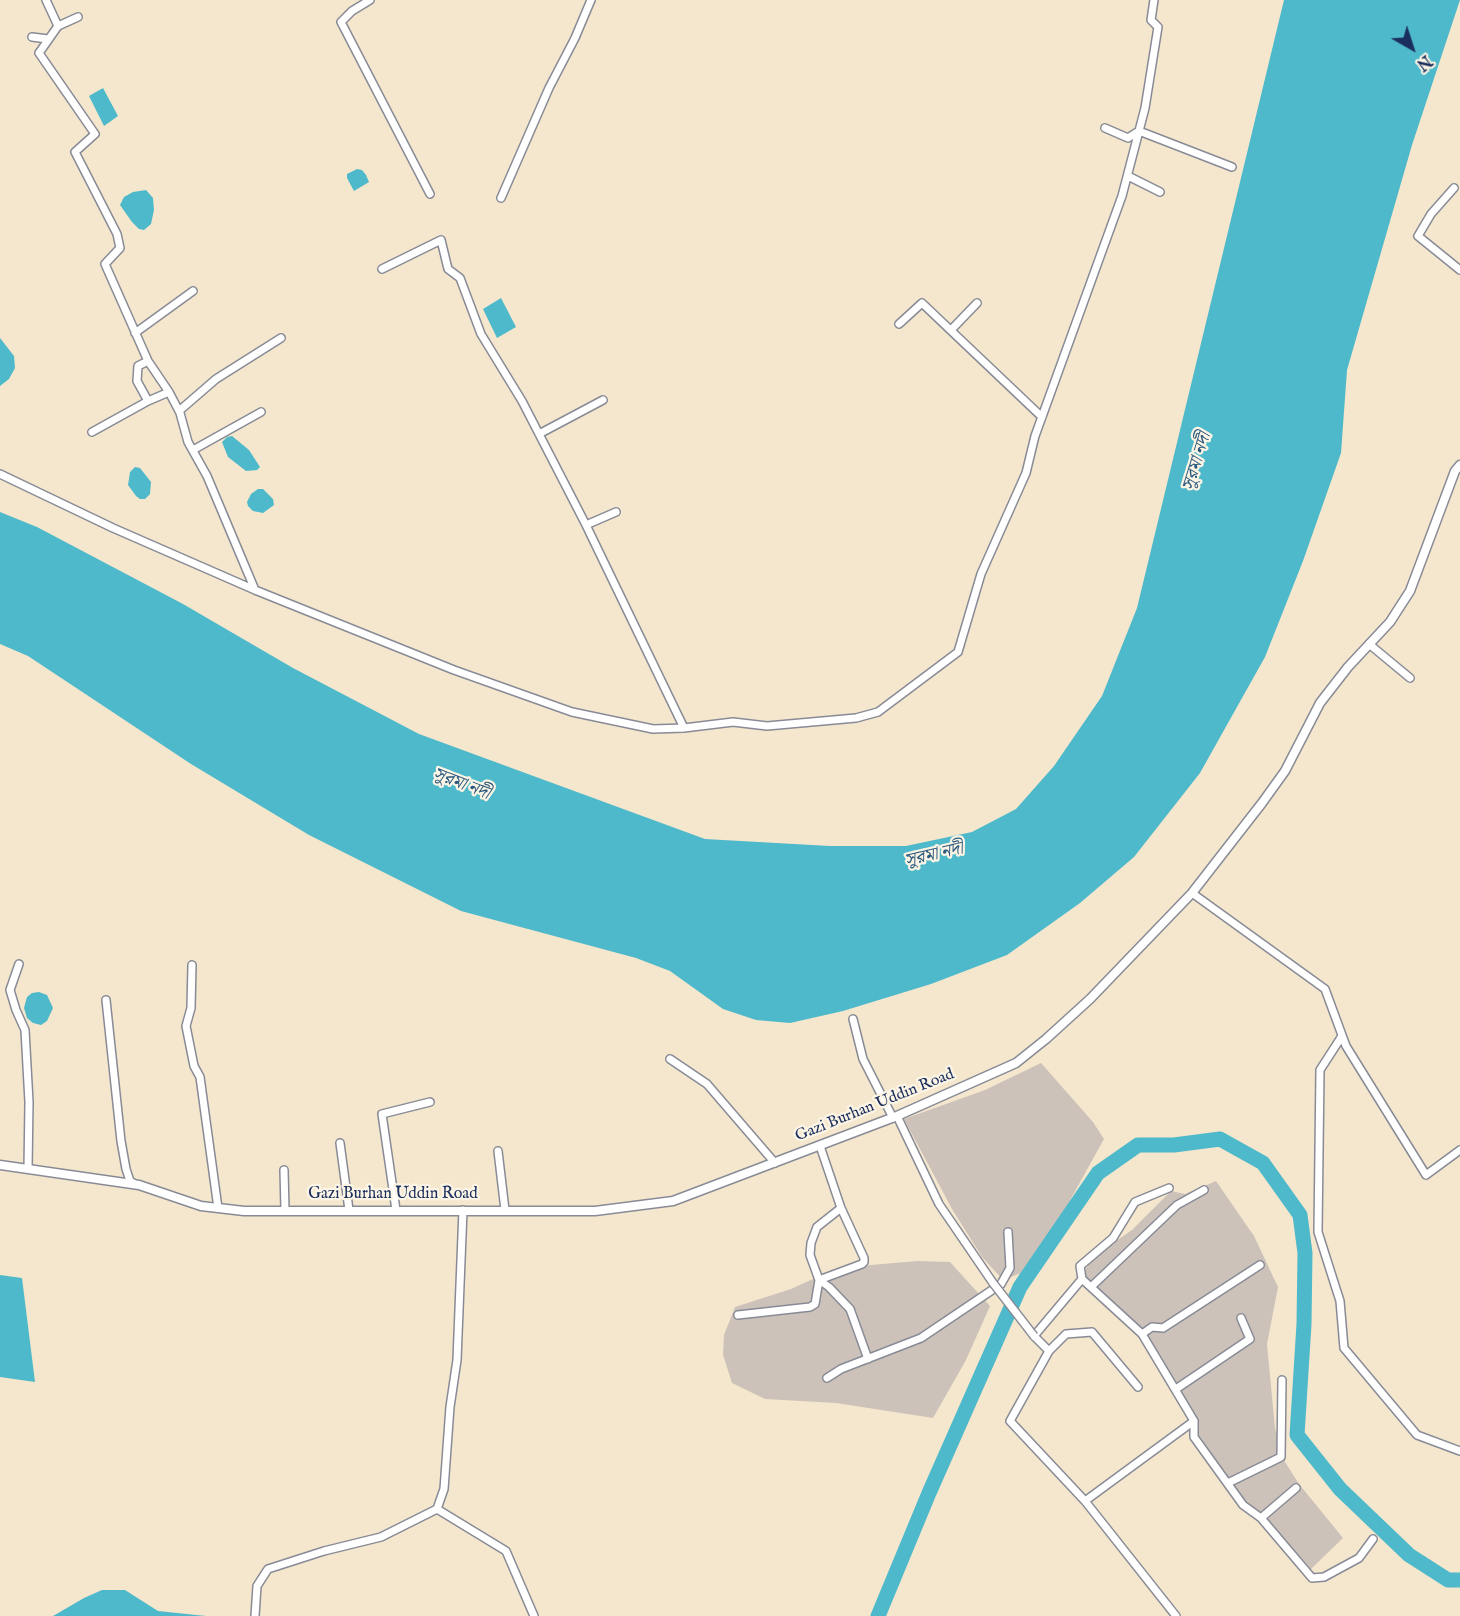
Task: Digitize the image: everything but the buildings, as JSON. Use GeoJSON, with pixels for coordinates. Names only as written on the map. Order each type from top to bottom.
{"type":"FeatureCollection","features":[{"type":"Feature","properties":{"kind":"street"},"geometry":{"type":"LineString","coordinates":[[46,0],[58,26]]}},
{"type":"Feature","properties":{"kind":"street"},"geometry":{"type":"LineString","coordinates":[[370,0],[352,11],[341,22],[430,194]]}},
{"type":"Feature","properties":{"kind":"street"},"geometry":{"type":"LineString","coordinates":[[501,198],[549,88],[575,38],[591,0]]}},
{"type":"Feature","properties":{"kind":"street"},"geometry":{"type":"LineString","coordinates":[[0,474],[113,528],[255,590],[401,650],[572,712],[653,729],[733,722],[767,726],[856,718],[878,712],[958,652],[981,574],[1026,473],[1042,417],[1122,196],[1145,108],[1158,27],[1151,20],[1154,0]]}},
{"type":"Feature","properties":{"kind":"street"},"geometry":{"type":"LineString","coordinates":[[78,17],[58,26],[39,53],[95,134],[75,152],[117,234],[120,248],[105,264],[148,361],[179,411],[193,450],[207,476],[255,590]]}},
{"type":"Feature","properties":{"kind":"street"},"geometry":{"type":"LineString","coordinates":[[32,37],[48,39]]}},
{"type":"Feature","properties":{"kind":"street"},"geometry":{"type":"LineString","coordinates":[[1105,128],[1128,138],[1139,131]]}},
{"type":"Feature","properties":{"kind":"street"},"geometry":{"type":"LineString","coordinates":[[1139,131],[1232,166]]}},
{"type":"Feature","properties":{"kind":"street"},"geometry":{"type":"LineString","coordinates":[[1128,176],[1160,192]]}},
{"type":"Feature","properties":{"kind":"street"},"geometry":{"type":"LineString","coordinates":[[1454,188],[1431,214],[1418,236],[1460,270]]}},
{"type":"Feature","properties":{"kind":"street"},"geometry":{"type":"LineString","coordinates":[[382,269],[441,240],[448,269],[460,278],[481,334],[522,401],[586,525],[684,728]]}},
{"type":"Feature","properties":{"kind":"street"},"geometry":{"type":"LineString","coordinates":[[135,333],[193,291]]}},
{"type":"Feature","properties":{"kind":"street"},"geometry":{"type":"LineString","coordinates":[[899,324],[922,303],[1042,417]]}},
{"type":"Feature","properties":{"kind":"street"},"geometry":{"type":"LineString","coordinates":[[951,330],[977,303]]}},
{"type":"Feature","properties":{"kind":"street"},"geometry":{"type":"LineString","coordinates":[[179,411],[216,379],[281,338]]}},
{"type":"Feature","properties":{"kind":"street"},"geometry":{"type":"LineString","coordinates":[[148,361],[138,366],[137,381],[148,401]]}},
{"type":"Feature","properties":{"kind":"street"},"geometry":{"type":"LineString","coordinates":[[92,432],[169,392]]}},
{"type":"Feature","properties":{"kind":"street"},"geometry":{"type":"LineString","coordinates":[[538,434],[603,400]]}},
{"type":"Feature","properties":{"kind":"street"},"geometry":{"type":"LineString","coordinates":[[193,450],[261,412]]}},
{"type":"Feature","properties":{"kind":"street","name":"Gazi Burhan Uddin Road"},"geometry":{"type":"LineString","coordinates":[[0,1165],[135,1184],[201,1206],[244,1211],[595,1211],[673,1201],[895,1117],[1016,1063],[1090,999],[1192,893],[1262,804],[1285,771],[1320,703],[1348,667],[1390,622],[1410,591],[1455,471],[1460,465]]}},
{"type":"Feature","properties":{"kind":"street"},"geometry":{"type":"LineString","coordinates":[[586,525],[616,512]]}},
{"type":"Feature","properties":{"kind":"street"},"geometry":{"type":"LineString","coordinates":[[1369,644],[1410,678]]}},
{"type":"Feature","properties":{"kind":"street"},"geometry":{"type":"LineString","coordinates":[[1192,893],[1325,989],[1346,1046],[1426,1175],[1460,1150]]}},
{"type":"Feature","properties":{"kind":"street"},"geometry":{"type":"LineString","coordinates":[[19,964],[10,990],[25,1030],[29,1102],[28,1169]]}},
{"type":"Feature","properties":{"kind":"street"},"geometry":{"type":"LineString","coordinates":[[192,964],[191,1008],[186,1026],[195,1066],[200,1077],[218,1208]]}},
{"type":"Feature","properties":{"kind":"street"},"geometry":{"type":"LineString","coordinates":[[106,1000],[121,1141],[126,1169],[130,1181],[135,1184]]}},
{"type":"Feature","properties":{"kind":"street"},"geometry":{"type":"LineString","coordinates":[[854,1019],[863,1059],[939,1204],[993,1283],[1048,1351]]}},
{"type":"Feature","properties":{"kind":"street"},"geometry":{"type":"LineString","coordinates":[[1342,1036],[1320,1070],[1318,1232],[1340,1301],[1344,1348],[1417,1435],[1460,1451]]}},
{"type":"Feature","properties":{"kind":"street"},"geometry":{"type":"LineString","coordinates":[[670,1059],[707,1084],[775,1163]]}},
{"type":"Feature","properties":{"kind":"street"},"geometry":{"type":"LineString","coordinates":[[396,1210],[382,1113],[430,1102]]}},
{"type":"Feature","properties":{"kind":"street"},"geometry":{"type":"LineString","coordinates":[[340,1143],[349,1210]]}},
{"type":"Feature","properties":{"kind":"street"},"geometry":{"type":"LineString","coordinates":[[819,1280],[864,1262],[841,1208],[820,1146]]}},
{"type":"Feature","properties":{"kind":"street"},"geometry":{"type":"LineString","coordinates":[[498,1151],[505,1210]]}},
{"type":"Feature","properties":{"kind":"street"},"geometry":{"type":"LineString","coordinates":[[285,1170],[285,1210]]}},
{"type":"Feature","properties":{"kind":"street"},"geometry":{"type":"LineString","coordinates":[[1169,1188],[1135,1202],[1113,1238],[1080,1266],[1083,1279],[1142,1334],[1194,1421],[1194,1437],[1243,1505],[1261,1518],[1312,1578],[1324,1577],[1359,1558],[1373,1539]]}},
{"type":"Feature","properties":{"kind":"street"},"geometry":{"type":"LineString","coordinates":[[1091,1287],[1177,1205],[1204,1190]]}},
{"type":"Feature","properties":{"kind":"street"},"geometry":{"type":"LineString","coordinates":[[738,1315],[810,1307],[815,1304],[819,1280],[810,1255],[811,1243],[817,1227],[841,1208]]}},
{"type":"Feature","properties":{"kind":"street"},"geometry":{"type":"LineString","coordinates":[[255,1616],[257,1586],[268,1569],[324,1551],[381,1537],[438,1509],[444,1490],[450,1407],[457,1360],[463,1210]]}},
{"type":"Feature","properties":{"kind":"street"},"geometry":{"type":"LineString","coordinates":[[827,1378],[841,1369],[921,1338],[1001,1284],[1010,1268],[1008,1232]]}},
{"type":"Feature","properties":{"kind":"street"},"geometry":{"type":"LineString","coordinates":[[1142,1334],[1152,1327],[1163,1328],[1260,1265]]}},
{"type":"Feature","properties":{"kind":"street"},"geometry":{"type":"LineString","coordinates":[[1034,1336],[1083,1279]]}},
{"type":"Feature","properties":{"kind":"street"},"geometry":{"type":"LineString","coordinates":[[819,1280],[850,1309],[868,1359]]}},
{"type":"Feature","properties":{"kind":"street"},"geometry":{"type":"LineString","coordinates":[[1176,1389],[1250,1339],[1241,1318]]}},
{"type":"Feature","properties":{"kind":"street"},"geometry":{"type":"LineString","coordinates":[[1138,1387],[1092,1332],[1066,1334],[1048,1351],[1010,1421],[1085,1502],[1176,1616]]}},
{"type":"Feature","properties":{"kind":"street"},"geometry":{"type":"LineString","coordinates":[[1228,1483],[1281,1457],[1282,1380]]}},
{"type":"Feature","properties":{"kind":"street"},"geometry":{"type":"LineString","coordinates":[[1085,1502],[1194,1421]]}},
{"type":"Feature","properties":{"kind":"street"},"geometry":{"type":"LineString","coordinates":[[1261,1518],[1296,1488]]}},
{"type":"Feature","properties":{"kind":"street"},"geometry":{"type":"LineString","coordinates":[[438,1509],[506,1551],[534,1616]]}},
{"type":"Feature","properties":{"kind":"shaded area"},"geometry":{"type":"Polygon","coordinates":[[[1041,1063],[1093,1122],[1104,1139],[1032,1269],[1003,1280],[982,1257],[952,1209],[904,1119],[985,1090],[1041,1063]]]}},
{"type":"Feature","properties":{"kind":"shaded area"},"geometry":{"type":"Polygon","coordinates":[[[1216,1181],[1254,1236],[1278,1287],[1267,1344],[1275,1428],[1285,1462],[1299,1484],[1343,1538],[1311,1569],[1263,1514],[1247,1504],[1238,1492],[1198,1434],[1197,1421],[1141,1336],[1079,1278],[1096,1255],[1132,1230],[1171,1191],[1185,1194],[1216,1181]]]}},
{"type":"Feature","properties":{"kind":"shaded area"},"geometry":{"type":"Polygon","coordinates":[[[917,1261],[950,1262],[990,1306],[966,1360],[933,1418],[836,1403],[765,1399],[732,1383],[723,1355],[724,1335],[735,1307],[791,1289],[837,1268],[917,1261]]]}},
{"type":"Feature","properties":{"kind":"water","name":"সুরমা নদী"},"geometry":{"type":"Polygon","coordinates":[[[1284,0],[1460,0],[1412,145],[1347,370],[1341,453],[1303,561],[1265,657],[1200,773],[1134,857],[1080,903],[1007,955],[931,984],[843,1011],[790,1023],[756,1020],[723,1009],[670,971],[636,958],[461,911],[309,835],[191,764],[28,656],[0,644],[0,512],[37,527],[183,604],[293,668],[419,734],[705,839],[830,846],[906,846],[972,832],[1016,809],[1054,766],[1102,696],[1137,608],[1284,0]]]}},
{"type":"Feature","properties":{"kind":"water"},"geometry":{"type":"Polygon","coordinates":[[[103,88],[118,116],[104,126],[89,96],[103,88]]]}},
{"type":"Feature","properties":{"kind":"water"},"geometry":{"type":"Polygon","coordinates":[[[357,169],[362,170],[369,182],[354,191],[347,174],[357,169]]]}},
{"type":"Feature","properties":{"kind":"water"},"geometry":{"type":"Polygon","coordinates":[[[146,190],[153,198],[154,210],[151,224],[144,230],[139,229],[132,222],[120,205],[124,197],[133,192],[146,190]]]}},
{"type":"Feature","properties":{"kind":"water"},"geometry":{"type":"Polygon","coordinates":[[[501,298],[516,327],[497,338],[483,309],[501,298]]]}},
{"type":"Feature","properties":{"kind":"water"},"geometry":{"type":"Polygon","coordinates":[[[0,338],[14,356],[15,368],[9,379],[0,386],[0,338]]]}},
{"type":"Feature","properties":{"kind":"water"},"geometry":{"type":"Polygon","coordinates":[[[232,436],[249,450],[260,467],[257,470],[246,471],[228,457],[222,442],[232,436]]]}},
{"type":"Feature","properties":{"kind":"water"},"geometry":{"type":"Polygon","coordinates":[[[135,467],[140,468],[151,482],[150,494],[145,499],[136,496],[128,485],[130,472],[135,467]]]}},
{"type":"Feature","properties":{"kind":"water"},"geometry":{"type":"Polygon","coordinates":[[[258,489],[263,489],[273,499],[274,505],[263,513],[253,511],[247,502],[251,494],[258,489]]]}},
{"type":"Feature","properties":{"kind":"water"},"geometry":{"type":"Polygon","coordinates":[[[39,992],[47,995],[53,1008],[47,1021],[41,1025],[27,1018],[24,1008],[27,997],[39,992]]]}},
{"type":"Feature","properties":{"kind":"water"},"geometry":{"type":"Polygon","coordinates":[[[0,1275],[22,1278],[35,1382],[0,1377],[0,1275]]]}},
{"type":"Feature","properties":{"kind":"water"},"geometry":{"type":"Polygon","coordinates":[[[102,1590],[125,1590],[158,1611],[206,1616],[53,1616],[102,1590]]]}},
{"type":"Feature","properties":{"kind":"waterway"},"geometry":{"type":"LineString","coordinates":[[878,1616],[929,1493],[1020,1287],[1098,1173],[1138,1145],[1174,1145],[1220,1139],[1263,1163],[1300,1215],[1305,1253],[1304,1324],[1297,1435],[1340,1489],[1409,1555],[1448,1580],[1460,1580]]}}]}
